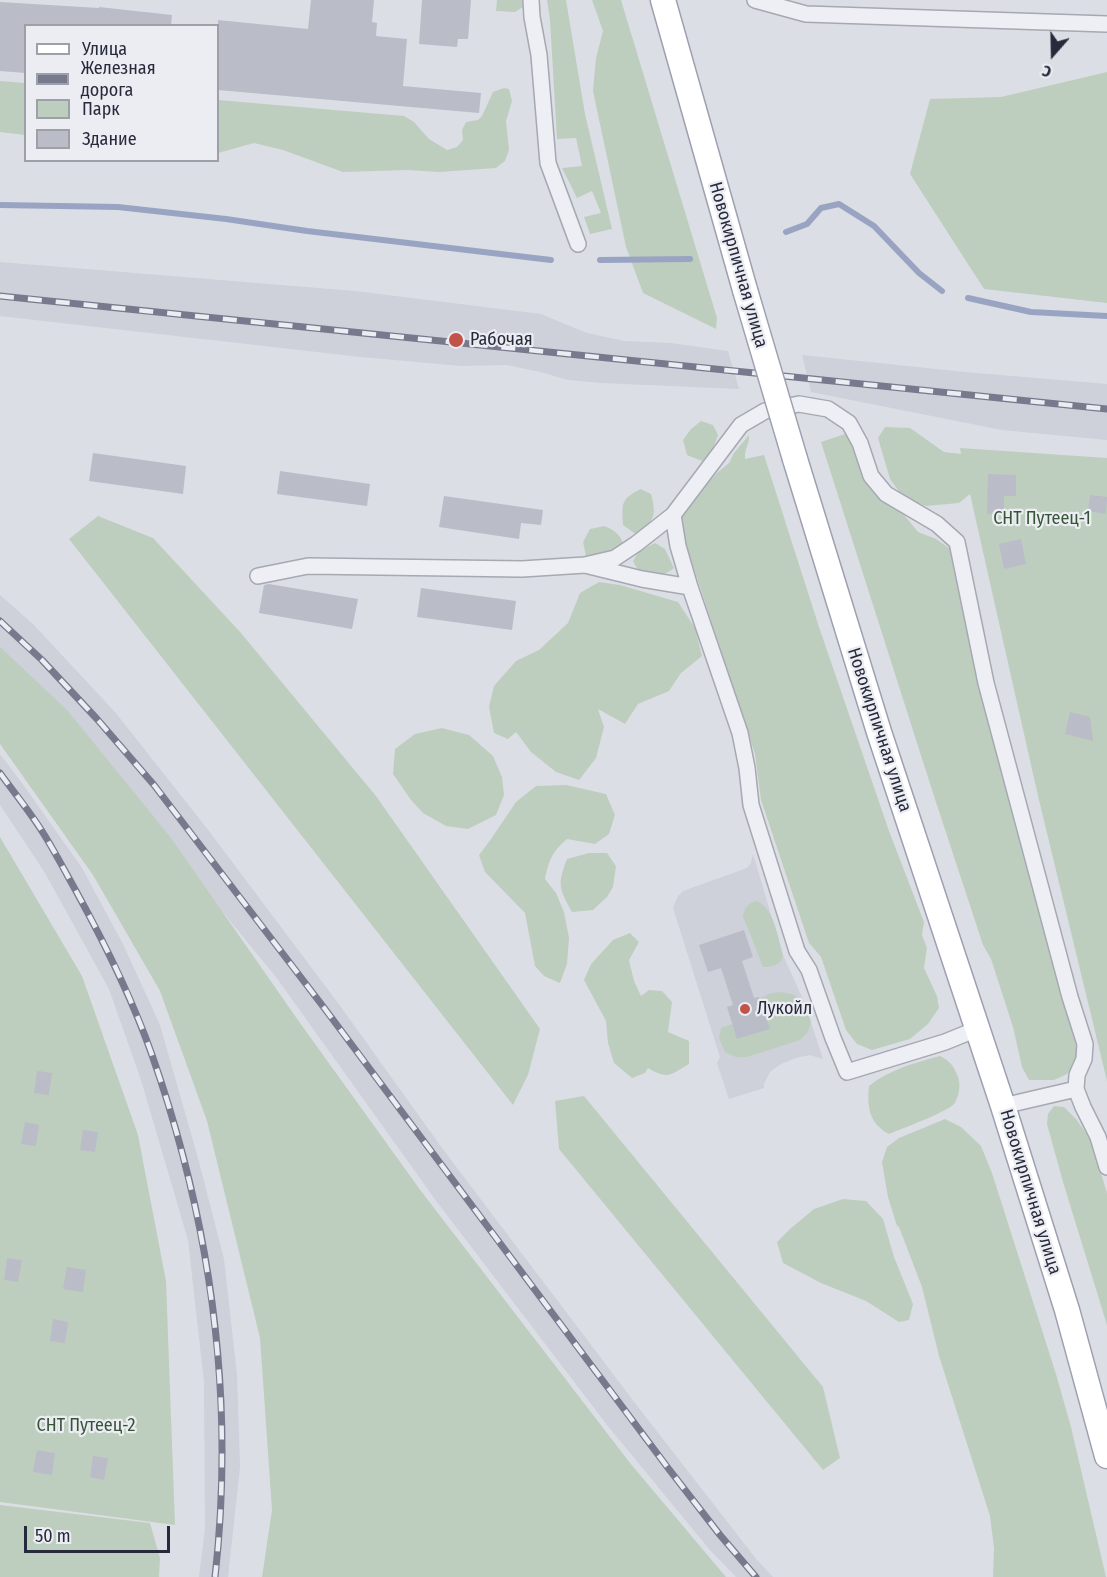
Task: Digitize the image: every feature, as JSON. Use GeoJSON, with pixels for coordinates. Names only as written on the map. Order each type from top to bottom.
{"type":"FeatureCollection","features":[{"type":"Feature","properties":{"kind":"main road","name":"Новокирпичная улица"},"geometry":{"type":"LineString","coordinates":[[663,0],[795,459],[879,732],[1003,1106],[1067,1310],[1107,1456]]}},
{"type":"Feature","properties":{"kind":"street"},"geometry":{"type":"LineString","coordinates":[[531,0],[539,55],[548,163],[578,244]]}},
{"type":"Feature","properties":{"kind":"street"},"geometry":{"type":"LineString","coordinates":[[755,0],[806,14],[1107,24]]}},
{"type":"Feature","properties":{"kind":"street"},"geometry":{"type":"LineString","coordinates":[[258,576],[308,566],[522,569],[585,565],[615,558],[673,515],[741,425],[765,411],[799,404],[828,409],[849,423],[861,442],[871,476],[886,494],[937,524],[957,542],[986,683],[1070,997],[1085,1044],[1084,1059],[1077,1075],[1076,1089],[1098,1137],[1107,1167]]}},
{"type":"Feature","properties":{"kind":"street"},"geometry":{"type":"LineString","coordinates":[[673,515],[678,546],[690,587],[740,733],[751,805],[797,951],[809,970],[832,1038],[847,1072],[945,1042],[977,1029]]}},
{"type":"Feature","properties":{"kind":"street"},"geometry":{"type":"LineString","coordinates":[[585,565],[642,579],[690,587]]}},
{"type":"Feature","properties":{"kind":"street"},"geometry":{"type":"LineString","coordinates":[[1003,1106],[1076,1089]]}},
{"type":"Feature","properties":{"kind":"shaded area"},"geometry":{"type":"Polygon","coordinates":[[[0,262],[355,291],[541,314],[587,333],[624,341],[671,343],[728,351],[739,389],[568,380],[507,365],[462,366],[361,357],[0,316],[0,262]]]}},
{"type":"Feature","properties":{"kind":"shaded area"},"geometry":{"type":"Polygon","coordinates":[[[802,355],[1107,384],[1107,440],[1002,430],[811,392],[802,355]]]}},
{"type":"Feature","properties":{"kind":"shaded area"},"geometry":{"type":"Polygon","coordinates":[[[0,595],[33,624],[115,712],[209,831],[341,1007],[442,1148],[638,1407],[757,1560],[773,1577],[736,1577],[710,1550],[607,1425],[437,1202],[276,977],[81,739],[0,661],[0,595]]]}},
{"type":"Feature","properties":{"kind":"shaded area"},"geometry":{"type":"Polygon","coordinates":[[[0,754],[82,868],[123,944],[160,1025],[198,1158],[224,1259],[237,1375],[240,1467],[228,1577],[199,1577],[205,1529],[204,1382],[188,1240],[141,1080],[109,989],[45,873],[0,805],[0,754]]]}},
{"type":"Feature","properties":{"kind":"shaded area"},"geometry":{"type":"Polygon","coordinates":[[[753,854],[783,955],[805,1004],[823,1059],[810,1055],[781,1064],[770,1072],[764,1088],[729,1099],[717,1063],[720,1057],[673,908],[683,891],[747,868],[753,854]]]}},
{"type":"Feature","properties":{"kind":"green space"},"geometry":{"type":"Polygon","coordinates":[[[497,0],[525,0],[523,7],[515,12],[496,11],[497,0]]]}},
{"type":"Feature","properties":{"kind":"green space"},"geometry":{"type":"Polygon","coordinates":[[[547,0],[566,0],[585,114],[612,229],[590,234],[584,217],[601,213],[592,191],[577,198],[562,168],[582,166],[576,138],[557,139],[547,0]]]}},
{"type":"Feature","properties":{"kind":"green space"},"geometry":{"type":"Polygon","coordinates":[[[592,0],[621,0],[717,318],[716,329],[643,293],[626,247],[593,91],[596,58],[603,31],[592,0]]]}},
{"type":"Feature","properties":{"kind":"green space"},"geometry":{"type":"Polygon","coordinates":[[[1107,72],[1107,303],[984,289],[910,174],[930,99],[1001,97],[1107,72]]]}},
{"type":"Feature","properties":{"kind":"green space"},"geometry":{"type":"Polygon","coordinates":[[[0,81],[24,83],[24,135],[0,132],[0,81]]]}},
{"type":"Feature","properties":{"kind":"green space"},"geometry":{"type":"Polygon","coordinates":[[[504,88],[509,89],[512,101],[506,121],[509,150],[505,161],[496,168],[439,172],[407,170],[343,172],[283,150],[254,143],[219,153],[219,100],[404,116],[414,122],[429,139],[447,150],[457,147],[463,140],[462,130],[466,122],[478,120],[482,116],[493,92],[504,88]]]}},
{"type":"Feature","properties":{"kind":"green space"},"geometry":{"type":"Polygon","coordinates":[[[701,421],[713,425],[718,435],[712,451],[702,461],[687,455],[683,440],[701,421]]]}},
{"type":"Feature","properties":{"kind":"green space","name":"СНТ Путеец-1"},"geometry":{"type":"Polygon","coordinates":[[[885,427],[910,428],[944,452],[961,454],[960,448],[1107,458],[1107,1081],[1038,796],[970,494],[959,503],[926,506],[903,497],[890,479],[878,438],[885,427]]]}},
{"type":"Feature","properties":{"kind":"green space"},"geometry":{"type":"Polygon","coordinates":[[[851,432],[900,510],[918,532],[936,539],[952,550],[994,743],[1080,1042],[1078,1058],[1067,1074],[1054,1080],[1029,1080],[1022,1067],[1013,1027],[991,959],[983,945],[932,790],[821,442],[851,432]]]}},
{"type":"Feature","properties":{"kind":"green space"},"geometry":{"type":"Polygon","coordinates":[[[749,435],[745,459],[764,455],[819,627],[889,831],[924,922],[922,935],[927,948],[924,968],[937,996],[939,1008],[928,1024],[910,1039],[872,1050],[857,1044],[846,1030],[821,957],[809,943],[761,800],[755,754],[682,532],[682,515],[692,500],[729,463],[749,435]]]}},
{"type":"Feature","properties":{"kind":"green space"},"geometry":{"type":"Polygon","coordinates":[[[641,489],[651,494],[654,513],[647,526],[637,535],[623,525],[623,507],[629,496],[641,489]]]}},
{"type":"Feature","properties":{"kind":"green space"},"geometry":{"type":"Polygon","coordinates":[[[98,516],[153,538],[241,633],[376,796],[540,1029],[528,1075],[513,1105],[69,539],[98,516]]]}},
{"type":"Feature","properties":{"kind":"green space"},"geometry":{"type":"Polygon","coordinates":[[[604,526],[617,533],[624,546],[601,565],[586,556],[583,542],[590,529],[604,526]]]}},
{"type":"Feature","properties":{"kind":"green space"},"geometry":{"type":"Polygon","coordinates":[[[655,543],[665,549],[674,568],[662,575],[646,575],[636,567],[633,561],[639,551],[655,543]]]}},
{"type":"Feature","properties":{"kind":"green space"},"geometry":{"type":"Polygon","coordinates":[[[599,582],[620,585],[678,602],[695,628],[702,656],[681,673],[669,691],[638,704],[625,724],[598,709],[604,727],[596,758],[579,780],[556,772],[531,752],[516,732],[508,739],[494,733],[489,707],[494,686],[516,661],[539,650],[568,623],[580,593],[599,582]]]}},
{"type":"Feature","properties":{"kind":"green space"},"geometry":{"type":"Polygon","coordinates":[[[0,647],[67,710],[171,838],[421,1191],[630,1463],[726,1577],[262,1577],[272,1510],[260,1338],[207,1121],[160,991],[93,875],[0,744],[0,647]]]}},
{"type":"Feature","properties":{"kind":"green space"},"geometry":{"type":"Polygon","coordinates":[[[442,728],[469,735],[493,756],[502,777],[504,795],[496,815],[468,829],[446,826],[423,813],[393,774],[395,749],[415,734],[442,728]]]}},
{"type":"Feature","properties":{"kind":"green space"},"geometry":{"type":"Polygon","coordinates":[[[566,785],[606,794],[615,815],[609,834],[595,844],[567,839],[555,852],[548,867],[545,879],[556,893],[564,912],[569,938],[567,964],[560,983],[544,976],[535,966],[525,913],[485,872],[479,855],[516,802],[536,786],[566,785]]]}},
{"type":"Feature","properties":{"kind":"green space","name":"СНТ Путеец-2"},"geometry":{"type":"Polygon","coordinates":[[[0,837],[82,976],[138,1135],[166,1281],[175,1525],[0,1502],[0,837]]]}},
{"type":"Feature","properties":{"kind":"green space"},"geometry":{"type":"Polygon","coordinates":[[[589,853],[607,853],[616,866],[613,887],[607,897],[593,910],[572,912],[562,892],[562,875],[567,859],[589,853]]]}},
{"type":"Feature","properties":{"kind":"green space"},"geometry":{"type":"Polygon","coordinates":[[[757,901],[768,910],[783,955],[781,961],[773,966],[763,967],[743,916],[747,906],[757,901]]]}},
{"type":"Feature","properties":{"kind":"green space"},"geometry":{"type":"Polygon","coordinates":[[[630,933],[639,942],[629,960],[634,981],[641,996],[649,990],[662,991],[672,1002],[668,1032],[689,1041],[689,1064],[669,1075],[660,1074],[648,1068],[645,1073],[632,1078],[614,1063],[608,1043],[606,1021],[584,980],[591,964],[613,940],[630,933]]]}},
{"type":"Feature","properties":{"kind":"green space"},"geometry":{"type":"Polygon","coordinates":[[[782,992],[794,995],[805,1004],[811,1022],[808,1032],[800,1040],[747,1057],[736,1057],[725,1052],[719,1038],[721,1028],[732,1024],[738,1039],[769,1029],[760,998],[782,992]]]}},
{"type":"Feature","properties":{"kind":"green space"},"geometry":{"type":"Polygon","coordinates":[[[940,1056],[951,1064],[958,1077],[959,1091],[954,1104],[934,1116],[889,1134],[882,1130],[873,1120],[869,1108],[869,1086],[894,1071],[940,1056]]]}},
{"type":"Feature","properties":{"kind":"green space"},"geometry":{"type":"Polygon","coordinates":[[[584,1096],[823,1387],[840,1458],[823,1470],[559,1149],[555,1101],[584,1096]]]}},
{"type":"Feature","properties":{"kind":"green space"},"geometry":{"type":"Polygon","coordinates":[[[1054,1106],[1064,1107],[1091,1140],[1107,1193],[1107,1325],[1047,1124],[1048,1114],[1054,1106]]]}},
{"type":"Feature","properties":{"kind":"green space"},"geometry":{"type":"Polygon","coordinates":[[[945,1119],[961,1127],[981,1146],[992,1173],[1071,1427],[1106,1577],[993,1577],[994,1548],[990,1516],[939,1356],[922,1287],[897,1226],[888,1197],[882,1162],[887,1147],[899,1138],[945,1119]]]}},
{"type":"Feature","properties":{"kind":"green space"},"geometry":{"type":"Polygon","coordinates":[[[843,1199],[866,1201],[883,1219],[894,1257],[913,1304],[909,1320],[899,1322],[866,1301],[821,1283],[783,1263],[777,1242],[814,1209],[843,1199]]]}},
{"type":"Feature","properties":{"kind":"green space"},"geometry":{"type":"Polygon","coordinates":[[[0,1505],[150,1523],[160,1558],[159,1577],[0,1577],[0,1505]]]}},
{"type":"Feature","properties":{"kind":"building"},"geometry":{"type":"Polygon","coordinates":[[[311,0],[374,0],[372,22],[377,23],[376,36],[407,39],[403,86],[481,93],[479,113],[219,90],[218,20],[308,29],[311,0]]]}},
{"type":"Feature","properties":{"kind":"building"},"geometry":{"type":"Polygon","coordinates":[[[422,0],[471,0],[468,39],[458,39],[457,47],[419,44],[422,0]]]}},
{"type":"Feature","properties":{"kind":"building"},"geometry":{"type":"Polygon","coordinates":[[[0,2],[99,7],[172,15],[171,24],[24,24],[24,73],[0,71],[0,2]]]}},
{"type":"Feature","properties":{"kind":"building"},"geometry":{"type":"Polygon","coordinates":[[[93,453],[186,466],[183,494],[89,481],[93,453]]]}},
{"type":"Feature","properties":{"kind":"building"},"geometry":{"type":"Polygon","coordinates":[[[280,471],[370,484],[367,506],[277,494],[280,471]]]}},
{"type":"Feature","properties":{"kind":"building"},"geometry":{"type":"Polygon","coordinates":[[[988,474],[1016,475],[1016,496],[1004,496],[1004,514],[987,514],[988,474]]]}},
{"type":"Feature","properties":{"kind":"building"},"geometry":{"type":"Polygon","coordinates":[[[1090,495],[1107,497],[1106,514],[1088,511],[1090,495]]]}},
{"type":"Feature","properties":{"kind":"building"},"geometry":{"type":"Polygon","coordinates":[[[444,496],[543,510],[541,525],[521,523],[519,539],[439,527],[444,496]]]}},
{"type":"Feature","properties":{"kind":"building"},"geometry":{"type":"Polygon","coordinates":[[[1021,539],[1026,564],[1004,569],[999,544],[1021,539]]]}},
{"type":"Feature","properties":{"kind":"building"},"geometry":{"type":"Polygon","coordinates":[[[264,585],[358,599],[352,629],[259,613],[264,585]]]}},
{"type":"Feature","properties":{"kind":"building"},"geometry":{"type":"Polygon","coordinates":[[[421,588],[516,601],[512,630],[417,617],[421,588]]]}},
{"type":"Feature","properties":{"kind":"building"},"geometry":{"type":"Polygon","coordinates":[[[1070,712],[1090,717],[1093,741],[1065,734],[1070,712]]]}},
{"type":"Feature","properties":{"kind":"building"},"geometry":{"type":"Polygon","coordinates":[[[744,930],[753,957],[742,961],[754,998],[759,997],[770,1029],[737,1039],[727,1007],[733,1005],[721,968],[708,972],[699,945],[744,930]]]}},
{"type":"Feature","properties":{"kind":"building"},"geometry":{"type":"Polygon","coordinates":[[[37,1071],[52,1073],[49,1095],[34,1093],[37,1071]]]}},
{"type":"Feature","properties":{"kind":"building"},"geometry":{"type":"Polygon","coordinates":[[[25,1122],[39,1125],[36,1146],[21,1144],[25,1122]]]}},
{"type":"Feature","properties":{"kind":"building"},"geometry":{"type":"Polygon","coordinates":[[[83,1130],[98,1132],[95,1152],[80,1150],[83,1130]]]}},
{"type":"Feature","properties":{"kind":"building"},"geometry":{"type":"Polygon","coordinates":[[[7,1258],[22,1260],[18,1282],[4,1280],[7,1258]]]}},
{"type":"Feature","properties":{"kind":"building"},"geometry":{"type":"Polygon","coordinates":[[[67,1267],[86,1270],[83,1292],[63,1289],[67,1267]]]}},
{"type":"Feature","properties":{"kind":"building"},"geometry":{"type":"Polygon","coordinates":[[[53,1319],[68,1322],[65,1343],[50,1341],[53,1319]]]}},
{"type":"Feature","properties":{"kind":"building"},"geometry":{"type":"Polygon","coordinates":[[[37,1450],[55,1453],[52,1475],[33,1472],[37,1450]]]}},
{"type":"Feature","properties":{"kind":"building"},"geometry":{"type":"Polygon","coordinates":[[[93,1456],[108,1458],[104,1480],[90,1477],[93,1456]]]}},
{"type":"Feature","properties":{"kind":"waterway"},"geometry":{"type":"LineString","coordinates":[[786,232],[807,224],[821,208],[839,204],[874,226],[919,273],[942,291]]}},
{"type":"Feature","properties":{"kind":"waterway"},"geometry":{"type":"LineString","coordinates":[[0,205],[118,207],[551,260]]}},
{"type":"Feature","properties":{"kind":"waterway"},"geometry":{"type":"LineString","coordinates":[[600,260],[690,259]]}},
{"type":"Feature","properties":{"kind":"waterway"},"geometry":{"type":"LineString","coordinates":[[968,298],[1031,312],[1107,316]]}},
{"type":"Feature","properties":{"kind":"railway"},"geometry":{"type":"LineString","coordinates":[[0,296],[1107,409]]}},
{"type":"Feature","properties":{"kind":"railway"},"geometry":{"type":"LineString","coordinates":[[0,621],[42,660],[154,785],[325,1009],[668,1468],[756,1577]]}},
{"type":"Feature","properties":{"kind":"railway"},"geometry":{"type":"LineString","coordinates":[[0,773],[45,836],[108,951],[152,1055],[190,1183],[213,1313],[219,1378],[222,1444],[215,1577]]}},
{"type":"Feature","properties":{"kind":"place","name":"Рабочая"},"geometry":{"type":"Point","coordinates":[456,340]}},
{"type":"Feature","properties":{"kind":"place","name":"Лукойл"},"geometry":{"type":"Point","coordinates":[745,1009]}}]}
